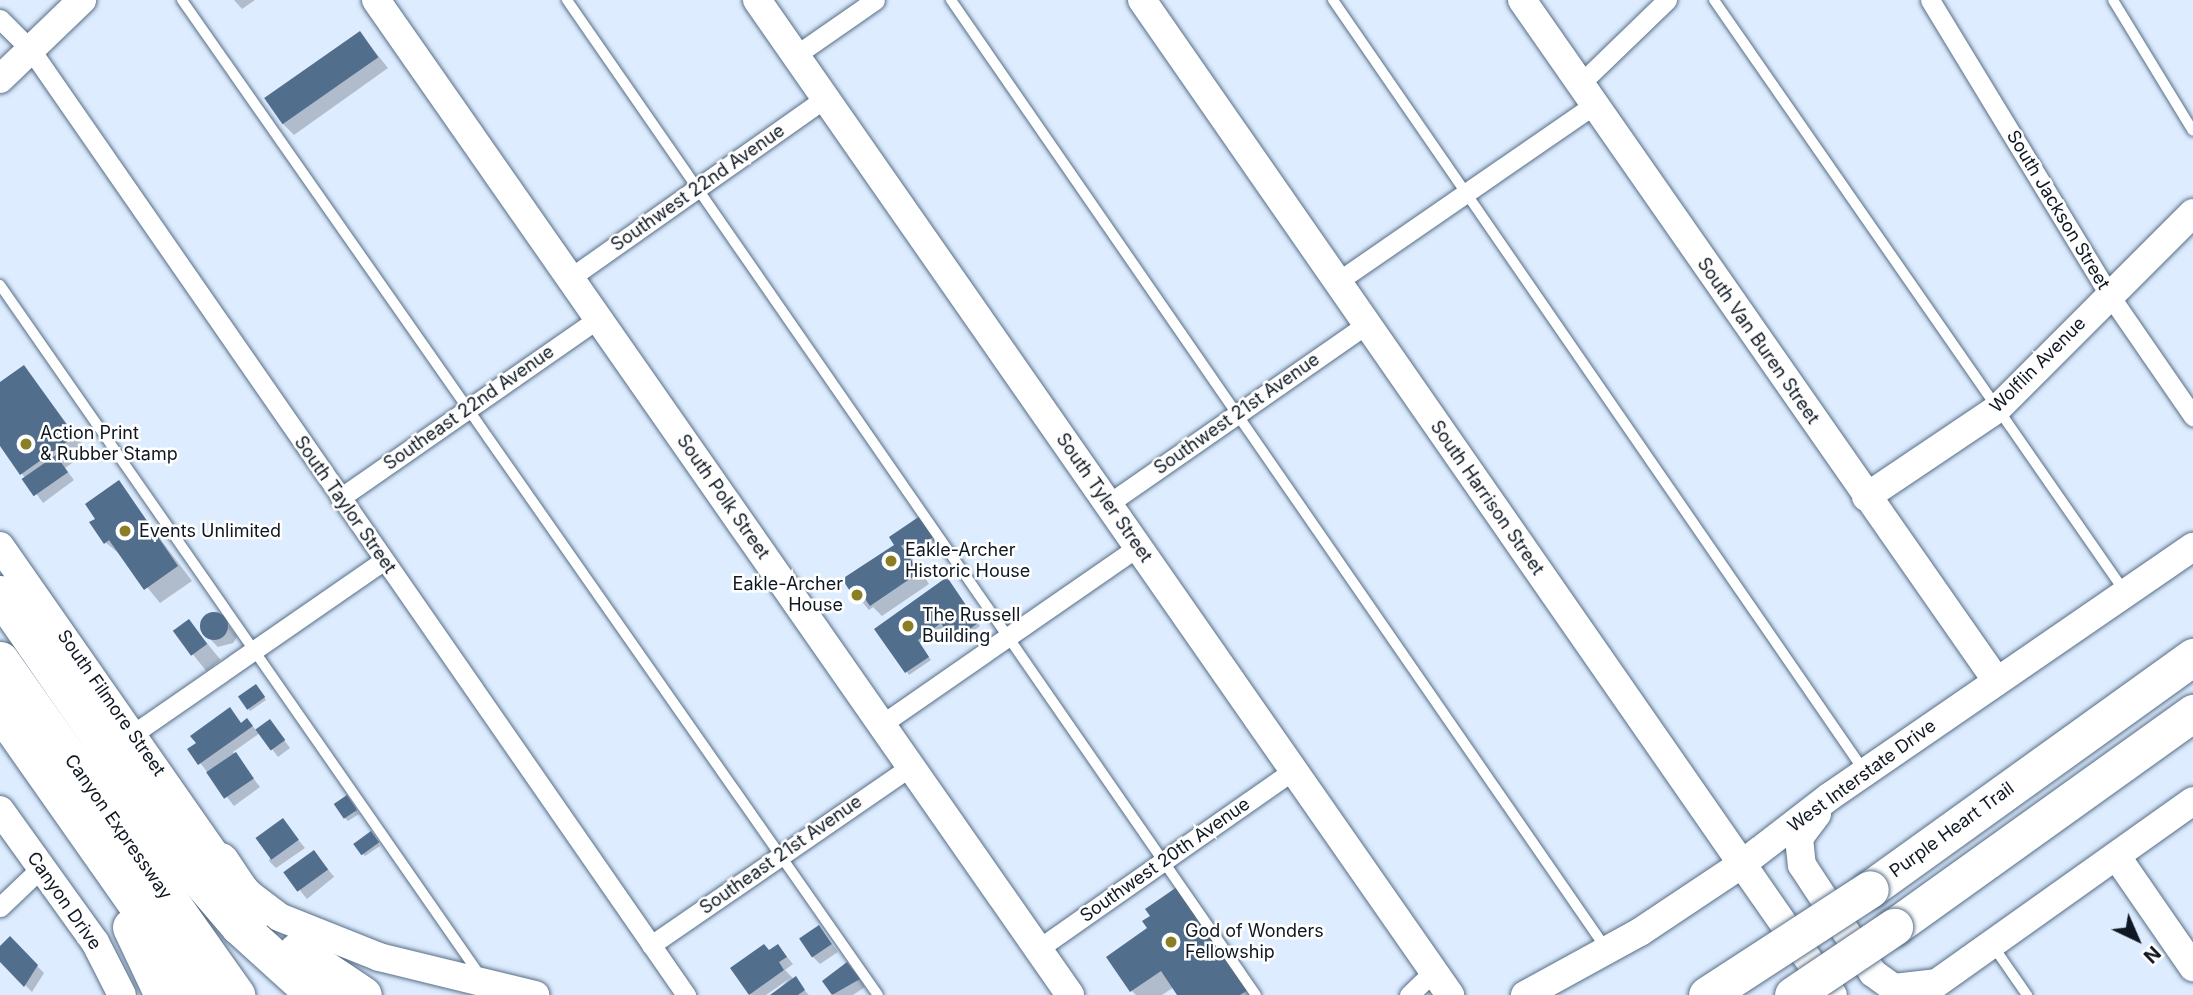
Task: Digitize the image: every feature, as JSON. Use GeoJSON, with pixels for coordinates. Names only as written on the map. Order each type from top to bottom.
{"type":"FeatureCollection","features":[{"type":"Feature","properties":{"kind":"highway"},"geometry":{"type":"LineString","coordinates":[[0,594],[191,870],[239,926],[314,995]]}},
{"type":"Feature","properties":{"kind":"highway"},"geometry":{"type":"LineString","coordinates":[[0,622],[58,742]]}},
{"type":"Feature","properties":{"kind":"highway"},"geometry":{"type":"LineString","coordinates":[[2087,732],[2193,630]]}},
{"type":"Feature","properties":{"kind":"highway","name":"Purple Heart Trail"},"geometry":{"type":"LineString","coordinates":[[1707,995],[1870,889],[2193,657]]}},
{"type":"Feature","properties":{"kind":"highway","name":"Canyon Expressway"},"geometry":{"type":"LineString","coordinates":[[0,660],[236,995]]}},
{"type":"Feature","properties":{"kind":"highway","name":"Canyon Expressway"},"geometry":{"type":"LineString","coordinates":[[0,710],[200,995]]}},
{"type":"Feature","properties":{"kind":"highway"},"geometry":{"type":"LineString","coordinates":[[1793,995],[1894,927],[2193,713]]}},
{"type":"Feature","properties":{"kind":"highway"},"geometry":{"type":"LineString","coordinates":[[66,802],[163,995]]}},
{"type":"Feature","properties":{"kind":"highway"},"geometry":{"type":"LineString","coordinates":[[220,861],[261,920],[336,981],[363,995]]}},
{"type":"Feature","properties":{"kind":"main road"},"geometry":{"type":"LineString","coordinates":[[0,79],[82,0]]}},
{"type":"Feature","properties":{"kind":"main road","name":"South Polk Street"},"geometry":{"type":"LineString","coordinates":[[376,0],[1038,949],[1064,993]]}},
{"type":"Feature","properties":{"kind":"main road","name":"South Tyler Street"},"geometry":{"type":"LineString","coordinates":[[757,0],[1450,995]]}},
{"type":"Feature","properties":{"kind":"main road","name":"South Harrison Street"},"geometry":{"type":"LineString","coordinates":[[1142,0],[1833,995]]}},
{"type":"Feature","properties":{"kind":"main road","name":"South Van Buren Street"},"geometry":{"type":"LineString","coordinates":[[1522,0],[1996,680]]}},
{"type":"Feature","properties":{"kind":"main road","name":"Wolflin Avenue"},"geometry":{"type":"LineString","coordinates":[[1866,497],[1997,409],[2108,293],[2193,213]]}},
{"type":"Feature","properties":{"kind":"main road","name":"South Filmore Street"},"geometry":{"type":"LineString","coordinates":[[0,547],[133,733],[220,861]]}},
{"type":"Feature","properties":{"kind":"main road","name":"West Interstate Drive"},"geometry":{"type":"LineString","coordinates":[[1525,995],[1608,950],[1742,864],[1829,797],[2193,547]]}},
{"type":"Feature","properties":{"kind":"main road"},"geometry":{"type":"LineString","coordinates":[[1829,797],[1799,838],[1802,865],[1873,972],[1894,988],[1928,989],[1993,946],[2193,801]]}},
{"type":"Feature","properties":{"kind":"main road","name":"Canyon Drive"},"geometry":{"type":"LineString","coordinates":[[0,810],[95,942],[122,995]]}},
{"type":"Feature","properties":{"kind":"main road"},"geometry":{"type":"LineString","coordinates":[[2117,857],[2193,967]]}},
{"type":"Feature","properties":{"kind":"main road"},"geometry":{"type":"LineString","coordinates":[[220,861],[249,894],[279,917],[379,957],[535,995]]}},
{"type":"Feature","properties":{"kind":"street"},"geometry":{"type":"LineString","coordinates":[[796,55],[876,0]]}},
{"type":"Feature","properties":{"kind":"street"},"geometry":{"type":"LineString","coordinates":[[1337,282],[1466,192],[1587,94],[1667,0]]}},
{"type":"Feature","properties":{"kind":"street","name":"South Jackson Street"},"geometry":{"type":"LineString","coordinates":[[1930,0],[2108,293],[2193,416]]}},
{"type":"Feature","properties":{"kind":"street","name":"South Taylor Street"},"geometry":{"type":"LineString","coordinates":[[0,19],[31,50],[651,945],[678,992]]}},
{"type":"Feature","properties":{"kind":"street","name":"Southwest 22nd Avenue"},"geometry":{"type":"LineString","coordinates":[[570,278],[825,98]]}},
{"type":"Feature","properties":{"kind":"street","name":"Southeast 22nd Avenue"},"geometry":{"type":"LineString","coordinates":[[340,498],[598,319]]}},
{"type":"Feature","properties":{"kind":"street","name":"Southwest 21st Avenue"},"geometry":{"type":"LineString","coordinates":[[1108,503],[1366,325]]}},
{"type":"Feature","properties":{"kind":"street"},"geometry":{"type":"LineString","coordinates":[[882,724],[1138,547]]}},
{"type":"Feature","properties":{"kind":"street"},"geometry":{"type":"LineString","coordinates":[[133,733],[383,561]]}},
{"type":"Feature","properties":{"kind":"street","name":"Southeast 21st Avenue"},"geometry":{"type":"LineString","coordinates":[[651,945],[911,766]]}},
{"type":"Feature","properties":{"kind":"street","name":"Southwest 20th Avenue"},"geometry":{"type":"LineString","coordinates":[[1038,949],[1292,771]]}},
{"type":"Feature","properties":{"kind":"street"},"geometry":{"type":"LineString","coordinates":[[0,907],[42,867]]}},
{"type":"Feature","properties":{"kind":"street"},"geometry":{"type":"LineString","coordinates":[[1409,995],[1433,972]]}},
{"type":"Feature","properties":{"kind":"lane"},"geometry":{"type":"LineString","coordinates":[[181,0],[878,995]]}},
{"type":"Feature","properties":{"kind":"lane"},"geometry":{"type":"LineString","coordinates":[[567,0],[1256,995]]}},
{"type":"Feature","properties":{"kind":"lane"},"geometry":{"type":"LineString","coordinates":[[951,0],[1608,950]]}},
{"type":"Feature","properties":{"kind":"lane"},"geometry":{"type":"LineString","coordinates":[[1334,0],[1866,772]]}},
{"type":"Feature","properties":{"kind":"lane"},"geometry":{"type":"LineString","coordinates":[[1714,0],[2126,592]]}},
{"type":"Feature","properties":{"kind":"lane"},"geometry":{"type":"LineString","coordinates":[[2113,0],[2193,131]]}},
{"type":"Feature","properties":{"kind":"lane"},"geometry":{"type":"LineString","coordinates":[[0,285],[486,984]]}},
{"type":"Feature","properties":{"kind":"lane"},"geometry":{"type":"LineString","coordinates":[[1993,946],[2027,995]]}},
{"type":"Feature","properties":{"kind":"building"},"geometry":{"type":"Polygon","coordinates":[[[360,31],[378,57],[283,124],[264,98],[360,31]]]}},
{"type":"Feature","properties":{"kind":"building"},"geometry":{"type":"Polygon","coordinates":[[[24,365],[75,436],[20,475],[0,446],[0,382],[24,365]]]}},
{"type":"Feature","properties":{"kind":"building"},"geometry":{"type":"Polygon","coordinates":[[[56,455],[68,472],[34,496],[22,479],[56,455]]]}},
{"type":"Feature","properties":{"kind":"building","name":"Events Unlimited"},"geometry":{"type":"Polygon","coordinates":[[[119,480],[178,566],[144,590],[109,540],[104,544],[89,522],[95,519],[85,504],[119,480]]]}},
{"type":"Feature","properties":{"kind":"building","name":"Eakle-Archer Historic House"},"geometry":{"type":"Polygon","coordinates":[[[920,516],[934,536],[915,549],[909,541],[901,546],[920,572],[870,606],[863,596],[856,600],[842,579],[894,545],[889,537],[920,516]]]}},
{"type":"Feature","properties":{"kind":"building","name":"The Russell Building"},"geometry":{"type":"Polygon","coordinates":[[[947,577],[978,623],[953,641],[941,623],[918,640],[929,657],[905,673],[874,629],[947,577]]]}},
{"type":"Feature","properties":{"kind":"building"},"geometry":{"type":"Polygon","coordinates":[[[214,612],[224,616],[228,626],[224,636],[214,640],[204,636],[200,626],[204,616],[214,612]]]}},
{"type":"Feature","properties":{"kind":"building"},"geometry":{"type":"Polygon","coordinates":[[[189,619],[207,644],[191,656],[173,631],[189,619]]]}},
{"type":"Feature","properties":{"kind":"building"},"geometry":{"type":"Polygon","coordinates":[[[256,684],[265,697],[247,710],[238,697],[256,684]]]}},
{"type":"Feature","properties":{"kind":"building"},"geometry":{"type":"Polygon","coordinates":[[[230,707],[241,723],[247,718],[253,726],[198,765],[187,749],[196,743],[190,736],[230,707]]]}},
{"type":"Feature","properties":{"kind":"building"},"geometry":{"type":"Polygon","coordinates":[[[270,719],[285,740],[271,751],[255,730],[270,719]]]}},
{"type":"Feature","properties":{"kind":"building"},"geometry":{"type":"Polygon","coordinates":[[[236,752],[254,779],[224,799],[206,772],[236,752]]]}},
{"type":"Feature","properties":{"kind":"building"},"geometry":{"type":"Polygon","coordinates":[[[347,795],[357,810],[344,819],[334,804],[347,795]]]}},
{"type":"Feature","properties":{"kind":"building"},"geometry":{"type":"Polygon","coordinates":[[[283,818],[299,840],[271,860],[255,838],[283,818]]]}},
{"type":"Feature","properties":{"kind":"building"},"geometry":{"type":"Polygon","coordinates":[[[371,831],[379,842],[361,855],[353,844],[371,831]]]}},
{"type":"Feature","properties":{"kind":"building"},"geometry":{"type":"Polygon","coordinates":[[[314,850],[328,869],[297,892],[283,872],[314,850]]]}},
{"type":"Feature","properties":{"kind":"building","name":"God of Wonders Fellowship"},"geometry":{"type":"Polygon","coordinates":[[[1177,887],[1248,990],[1240,995],[1177,995],[1161,971],[1130,992],[1106,957],[1147,928],[1142,921],[1150,916],[1145,909],[1177,887]]]}},
{"type":"Feature","properties":{"kind":"building"},"geometry":{"type":"Polygon","coordinates":[[[819,925],[832,944],[812,957],[799,938],[819,925]]]}},
{"type":"Feature","properties":{"kind":"building"},"geometry":{"type":"Polygon","coordinates":[[[10,936],[38,965],[24,987],[0,962],[0,946],[10,936]]]}},
{"type":"Feature","properties":{"kind":"building"},"geometry":{"type":"Polygon","coordinates":[[[764,944],[769,950],[778,944],[787,957],[779,962],[784,970],[749,995],[730,968],[764,944]]]}},
{"type":"Feature","properties":{"kind":"building"},"geometry":{"type":"Polygon","coordinates":[[[847,962],[860,979],[832,995],[822,981],[847,962]]]}},
{"type":"Feature","properties":{"kind":"building"},"geometry":{"type":"Polygon","coordinates":[[[796,976],[805,990],[798,995],[770,995],[796,976]]]}},
{"type":"Feature","properties":{"kind":"place","name":"Action Print & Rubber Stamp"},"geometry":{"type":"Point","coordinates":[26,444]}},
{"type":"Feature","properties":{"kind":"place","name":"Events Unlimited"},"geometry":{"type":"Point","coordinates":[125,531]}},
{"type":"Feature","properties":{"kind":"place","name":"Eakle-Archer Historic House"},"geometry":{"type":"Point","coordinates":[891,561]}},
{"type":"Feature","properties":{"kind":"place","name":"Eakle-Archer House"},"geometry":{"type":"Point","coordinates":[857,595]}},
{"type":"Feature","properties":{"kind":"place","name":"The Russell Building"},"geometry":{"type":"Point","coordinates":[908,626]}},
{"type":"Feature","properties":{"kind":"place","name":"God of Wonders Fellowship"},"geometry":{"type":"Point","coordinates":[1171,942]}}]}
